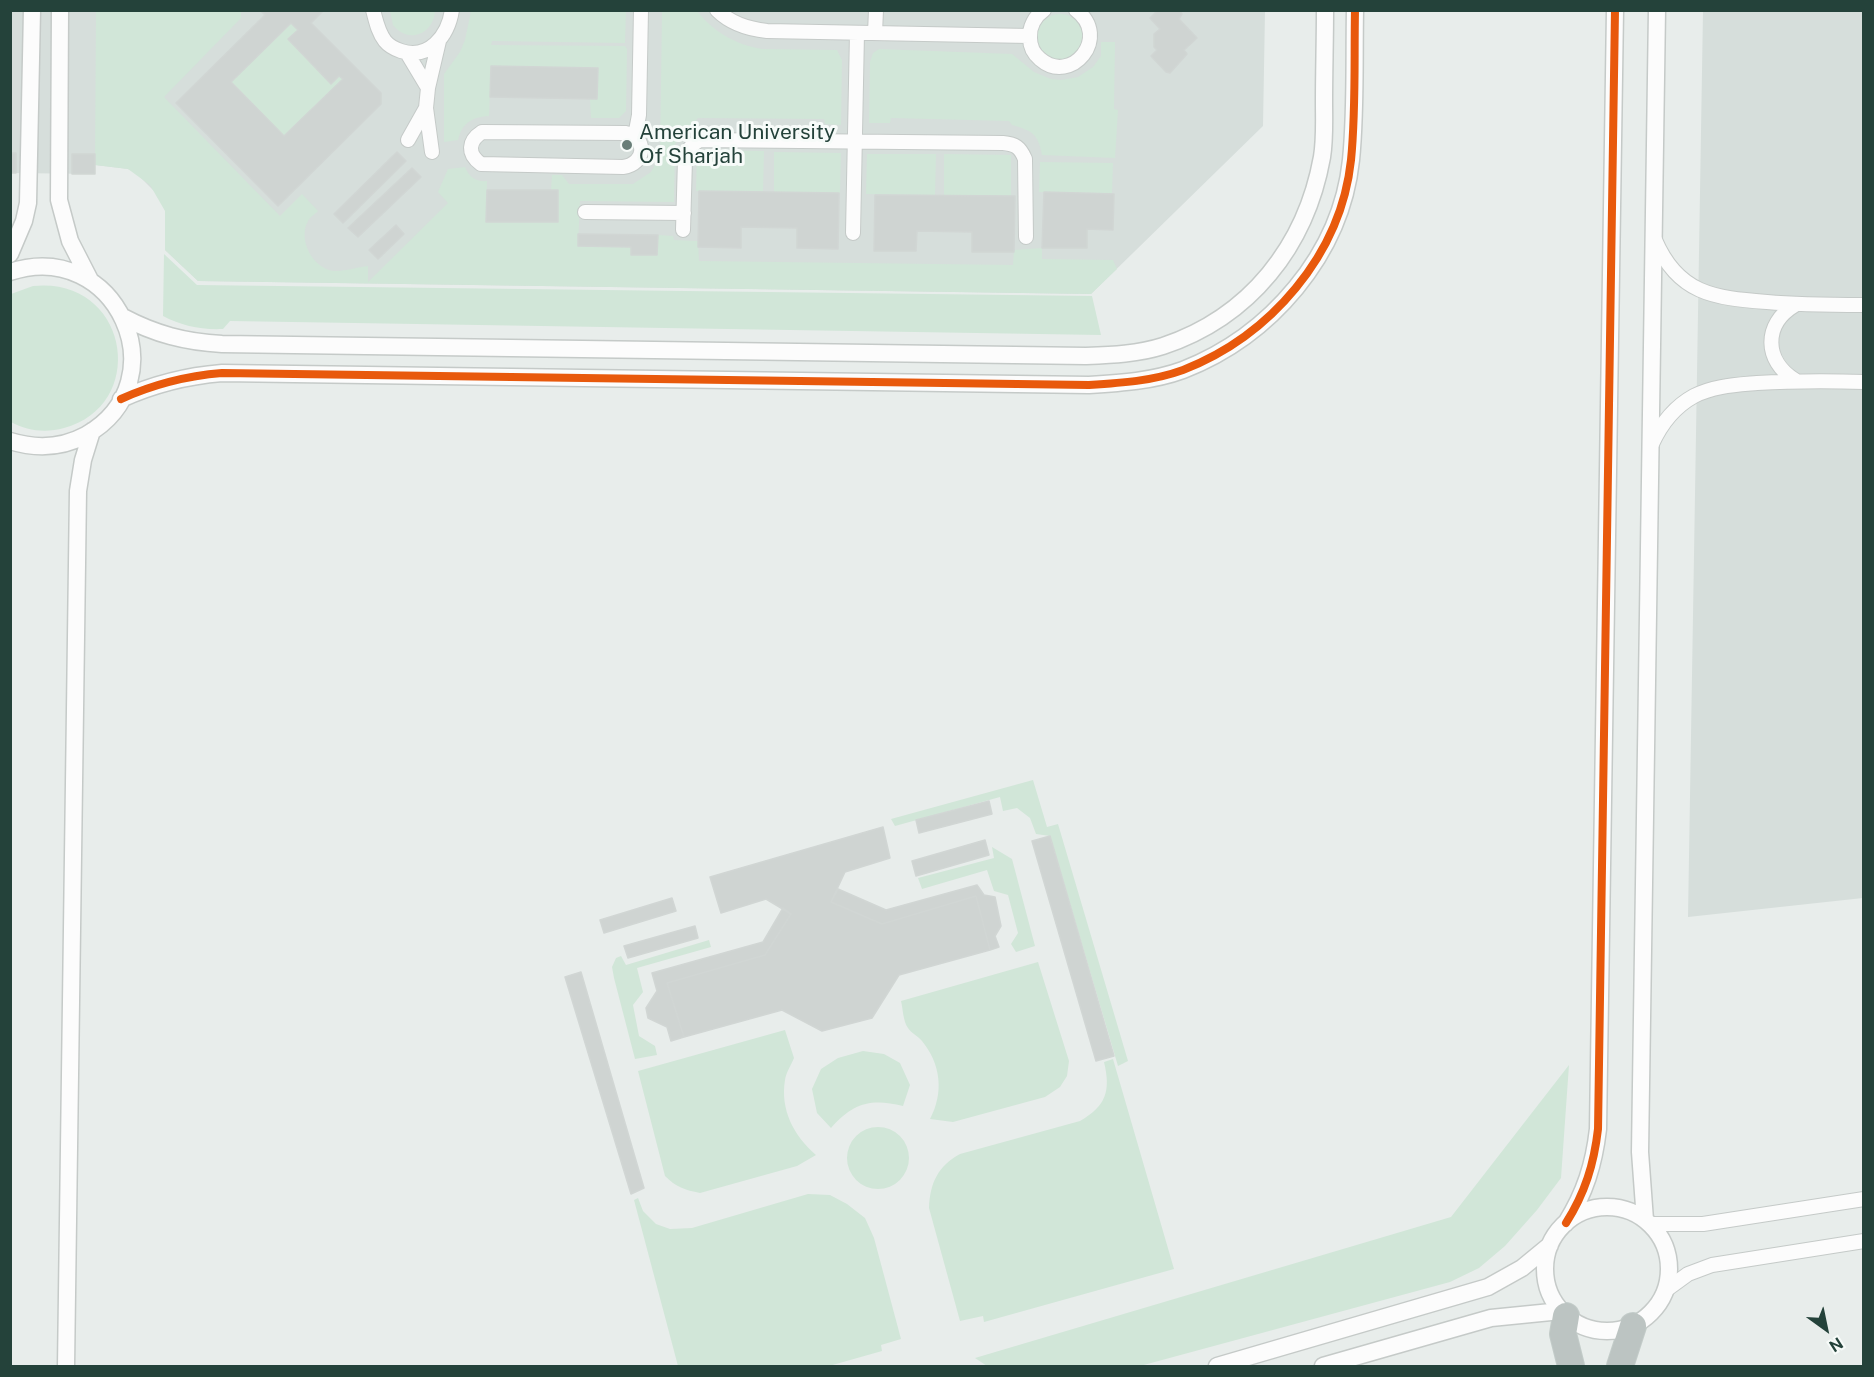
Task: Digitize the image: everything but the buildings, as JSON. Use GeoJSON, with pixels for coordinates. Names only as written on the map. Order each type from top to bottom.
{"type":"FeatureCollection","features":[{"type":"Feature","properties":{"kind":"highway"},"geometry":{"type":"LineString","coordinates":[[1563,1314],[1563,1334],[1571,1366]]}},
{"type":"Feature","properties":{"kind":"highway"},"geometry":{"type":"LineString","coordinates":[[1620,1366],[1632,1326]]}},
{"type":"Feature","properties":{"kind":"street"},"geometry":{"type":"LineString","coordinates":[[10,254],[24,221],[29,186],[32,10]]}},
{"type":"Feature","properties":{"kind":"street"},"geometry":{"type":"LineString","coordinates":[[60,10],[58,185],[65,228],[90,280]]}},
{"type":"Feature","properties":{"kind":"street"},"geometry":{"type":"LineString","coordinates":[[373,10],[377,26],[385,41],[395,49],[407,53],[430,48],[439,41],[448,28],[452,10]]}},
{"type":"Feature","properties":{"kind":"street"},"geometry":{"type":"LineString","coordinates":[[635,136],[625,133],[482,132],[475,136],[470,152],[474,160],[490,165],[623,167],[636,162],[640,156],[639,142],[635,136],[640,104],[641,10]]}},
{"type":"Feature","properties":{"kind":"street"},"geometry":{"type":"LineString","coordinates":[[717,10],[734,23],[750,29],[767,31],[1029,36]]}},
{"type":"Feature","properties":{"kind":"street"},"geometry":{"type":"LineString","coordinates":[[875,33],[876,10]]}},
{"type":"Feature","properties":{"kind":"street"},"geometry":{"type":"LineString","coordinates":[[1044,10],[1035,19],[1029,36],[1036,56],[1044,63],[1054,66],[1075,63],[1088,47],[1090,37],[1086,21],[1076,10]]}},
{"type":"Feature","properties":{"kind":"street"},"geometry":{"type":"LineString","coordinates":[[123,317],[146,329],[170,337],[196,343],[222,344],[1086,356],[1124,354],[1161,346],[1196,333],[1228,312],[1257,288],[1282,259],[1301,226],[1315,191],[1322,154],[1325,10]]}},
{"type":"Feature","properties":{"kind":"street"},"geometry":{"type":"LineString","coordinates":[[121,399],[170,380],[222,373],[1089,385],[1136,382],[1182,370],[1224,350],[1263,323],[1296,290],[1322,251],[1340,208],[1351,162],[1355,10]]}},
{"type":"Feature","properties":{"kind":"street"},"geometry":{"type":"LineString","coordinates":[[1217,1366],[1488,1287],[1522,1268],[1551,1244],[1586,1187],[1594,1159],[1598,1129],[1615,10]]}},
{"type":"Feature","properties":{"kind":"street"},"geometry":{"type":"LineString","coordinates":[[1648,1222],[1640,1152],[1657,10]]}},
{"type":"Feature","properties":{"kind":"street"},"geometry":{"type":"LineString","coordinates":[[853,232],[857,33]]}},
{"type":"Feature","properties":{"kind":"street"},"geometry":{"type":"LineString","coordinates":[[432,152],[426,108],[428,88],[439,41]]}},
{"type":"Feature","properties":{"kind":"street"},"geometry":{"type":"LineString","coordinates":[[407,53],[428,88]]}},
{"type":"Feature","properties":{"kind":"street"},"geometry":{"type":"LineString","coordinates":[[408,140],[426,108]]}},
{"type":"Feature","properties":{"kind":"street"},"geometry":{"type":"LineString","coordinates":[[683,230],[685,159],[687,151],[700,140],[1013,144],[1022,150],[1026,169],[1026,237]]}},
{"type":"Feature","properties":{"kind":"street"},"geometry":{"type":"LineString","coordinates":[[29,186],[58,185]]}},
{"type":"Feature","properties":{"kind":"street"},"geometry":{"type":"LineString","coordinates":[[585,212],[684,213]]}},
{"type":"Feature","properties":{"kind":"street"},"geometry":{"type":"LineString","coordinates":[[1653,236],[1660,254],[1686,282],[1702,292],[1720,298],[1796,305],[1863,305]]}},
{"type":"Feature","properties":{"kind":"street"},"geometry":{"type":"LineString","coordinates":[[10,272],[29,267],[50,267],[71,271],[90,280],[109,296],[123,317],[130,337],[132,358],[129,379],[121,399],[106,420],[92,431],[72,441],[51,446],[30,446],[10,441]]}},
{"type":"Feature","properties":{"kind":"street"},"geometry":{"type":"LineString","coordinates":[[1796,305],[1779,318],[1772,337],[1774,358],[1779,367],[1796,381]]}},
{"type":"Feature","properties":{"kind":"street"},"geometry":{"type":"LineString","coordinates":[[1651,446],[1667,417],[1693,396],[1708,390],[1725,386],[1796,381],[1863,382]]}},
{"type":"Feature","properties":{"kind":"street"},"geometry":{"type":"LineString","coordinates":[[66,1366],[78,491],[83,460],[92,431]]}},
{"type":"Feature","properties":{"kind":"street"},"geometry":{"type":"LineString","coordinates":[[1648,1222],[1703,1224],[1863,1198]]}},
{"type":"Feature","properties":{"kind":"street"},"geometry":{"type":"LineString","coordinates":[[1551,1244],[1546,1258],[1547,1286],[1563,1314],[1583,1327],[1613,1331],[1632,1326],[1653,1311],[1666,1290],[1669,1278],[1668,1254],[1658,1233],[1648,1222],[1623,1209],[1611,1207],[1587,1211],[1566,1223]]}},
{"type":"Feature","properties":{"kind":"street"},"geometry":{"type":"LineString","coordinates":[[1666,1290],[1688,1274],[1712,1265],[1863,1241]]}},
{"type":"Feature","properties":{"kind":"street"},"geometry":{"type":"LineString","coordinates":[[1323,1366],[1491,1318],[1563,1314]]}},
{"type":"Feature","properties":{"kind":"shaded area","name":"American University Of Sharjah"},"geometry":{"type":"Polygon","coordinates":[[[11,11],[1265,11],[1263,126],[1091,294],[198,281],[165,250],[165,210],[156,193],[136,173],[128,169],[95,165],[95,174],[11,173],[11,11]]]}},
{"type":"Feature","properties":{"kind":"shaded area"},"geometry":{"type":"Polygon","coordinates":[[[1703,11],[1863,11],[1863,898],[1688,917],[1703,11]]]}},
{"type":"Feature","properties":{"kind":"green space"},"geometry":{"type":"Polygon","coordinates":[[[96,11],[241,11],[241,18],[164,97],[280,216],[302,194],[318,211],[309,220],[305,229],[306,245],[315,260],[328,270],[336,271],[368,266],[368,282],[448,203],[438,192],[448,169],[465,167],[473,178],[487,181],[486,221],[558,222],[558,190],[551,190],[552,175],[562,175],[569,184],[633,184],[651,172],[660,156],[662,11],[697,11],[725,36],[752,47],[837,50],[842,60],[841,125],[825,124],[824,119],[698,118],[675,144],[674,202],[580,201],[578,246],[631,247],[632,255],[657,255],[658,235],[673,236],[674,240],[698,241],[699,261],[1013,265],[1014,250],[1042,248],[1042,259],[1113,260],[1117,269],[1091,294],[198,281],[165,250],[165,211],[150,185],[128,169],[95,165],[96,11]]]}},
{"type":"Feature","properties":{"kind":"green space"},"geometry":{"type":"Polygon","coordinates":[[[390,11],[435,11],[430,26],[419,34],[412,35],[399,31],[393,25],[390,11]]]}},
{"type":"Feature","properties":{"kind":"green space"},"geometry":{"type":"Polygon","coordinates":[[[471,11],[626,11],[625,43],[492,41],[491,45],[625,46],[627,49],[626,111],[619,118],[591,118],[590,99],[597,68],[491,66],[489,116],[478,118],[465,125],[458,140],[444,142],[444,74],[460,52],[471,11]]]}},
{"type":"Feature","properties":{"kind":"green space"},"geometry":{"type":"Polygon","coordinates":[[[1060,14],[1069,15],[1077,20],[1082,28],[1082,46],[1077,54],[1069,59],[1060,60],[1051,59],[1043,54],[1038,46],[1037,37],[1038,28],[1043,20],[1051,15],[1060,14]]]}},
{"type":"Feature","properties":{"kind":"green space"},"geometry":{"type":"Polygon","coordinates":[[[291,23],[298,30],[288,40],[331,83],[339,76],[343,79],[284,136],[231,82],[291,23]]]}},
{"type":"Feature","properties":{"kind":"green space"},"geometry":{"type":"Polygon","coordinates":[[[1101,42],[1115,42],[1114,109],[1118,110],[1115,158],[1042,155],[1036,137],[1025,129],[1012,125],[1009,121],[891,118],[890,123],[869,123],[870,62],[873,53],[879,49],[1012,54],[1034,72],[1051,79],[1061,80],[1078,77],[1093,67],[1101,56],[1101,42]]]}},
{"type":"Feature","properties":{"kind":"green space"},"geometry":{"type":"Polygon","coordinates":[[[697,150],[764,151],[763,192],[696,191],[697,150]]]}},
{"type":"Feature","properties":{"kind":"green space"},"geometry":{"type":"Polygon","coordinates":[[[774,152],[841,153],[840,193],[774,192],[774,152]]]}},
{"type":"Feature","properties":{"kind":"green space"},"geometry":{"type":"Polygon","coordinates":[[[867,154],[936,154],[935,195],[866,194],[867,154]]]}},
{"type":"Feature","properties":{"kind":"green space"},"geometry":{"type":"Polygon","coordinates":[[[944,154],[1011,155],[1011,196],[944,195],[944,154]]]}},
{"type":"Feature","properties":{"kind":"green space"},"geometry":{"type":"Polygon","coordinates":[[[1040,162],[1113,163],[1112,193],[1039,192],[1040,162]]]}},
{"type":"Feature","properties":{"kind":"green space"},"geometry":{"type":"Polygon","coordinates":[[[164,254],[197,285],[1092,296],[1101,335],[230,321],[223,329],[207,329],[185,325],[163,316],[164,254]]]}},
{"type":"Feature","properties":{"kind":"green space"},"geometry":{"type":"Polygon","coordinates":[[[33,286],[65,288],[90,301],[108,320],[117,345],[117,370],[109,395],[91,415],[57,430],[30,429],[11,422],[11,294],[33,286]]]}},
{"type":"Feature","properties":{"kind":"green space"},"geometry":{"type":"Polygon","coordinates":[[[1033,780],[1047,827],[1058,824],[1128,1061],[1118,1066],[1050,836],[1036,834],[1030,818],[1017,808],[1003,811],[1000,797],[895,826],[891,819],[1033,780]]]}},
{"type":"Feature","properties":{"kind":"green space"},"geometry":{"type":"Polygon","coordinates":[[[992,847],[1012,859],[1035,946],[1016,952],[1011,944],[1018,933],[1008,895],[994,891],[987,870],[922,889],[918,878],[994,858],[992,847]]]}},
{"type":"Feature","properties":{"kind":"green space"},"geometry":{"type":"Polygon","coordinates":[[[709,940],[711,947],[637,968],[643,992],[633,1005],[639,1036],[655,1046],[657,1055],[635,1059],[614,978],[612,967],[616,958],[621,956],[626,965],[709,940]]]}},
{"type":"Feature","properties":{"kind":"green space"},"geometry":{"type":"Polygon","coordinates":[[[1038,962],[1069,1061],[1067,1076],[1060,1087],[1045,1097],[953,1122],[930,1119],[939,1089],[937,1069],[922,1041],[906,1025],[901,1001],[1038,962]]]}},
{"type":"Feature","properties":{"kind":"green space"},"geometry":{"type":"Polygon","coordinates":[[[785,1030],[794,1058],[785,1080],[787,1112],[795,1131],[816,1155],[797,1166],[700,1193],[673,1183],[665,1176],[638,1071],[785,1030]]]}},
{"type":"Feature","properties":{"kind":"green space"},"geometry":{"type":"Polygon","coordinates":[[[863,1051],[884,1054],[900,1063],[910,1085],[903,1106],[881,1103],[863,1105],[847,1113],[831,1128],[817,1113],[812,1089],[821,1069],[838,1058],[863,1051]]]}},
{"type":"Feature","properties":{"kind":"green space"},"geometry":{"type":"Polygon","coordinates":[[[1113,1059],[1174,1269],[984,1322],[983,1316],[960,1321],[929,1208],[933,1183],[937,1176],[946,1164],[960,1154],[1080,1121],[1096,1110],[1101,1103],[1107,1081],[1104,1062],[1113,1059]]]}},
{"type":"Feature","properties":{"kind":"green space"},"geometry":{"type":"Polygon","coordinates":[[[1569,1065],[1561,1178],[1537,1210],[1505,1246],[1479,1268],[1450,1282],[1140,1366],[987,1366],[975,1358],[1451,1217],[1569,1065]]]}},
{"type":"Feature","properties":{"kind":"green space"},"geometry":{"type":"Polygon","coordinates":[[[878,1127],[890,1129],[900,1136],[907,1146],[909,1158],[907,1170],[900,1180],[890,1187],[878,1189],[866,1187],[856,1180],[849,1170],[847,1158],[849,1146],[856,1136],[866,1129],[878,1127]]]}},
{"type":"Feature","properties":{"kind":"green space"},"geometry":{"type":"Polygon","coordinates":[[[808,1194],[830,1195],[847,1204],[865,1218],[874,1238],[901,1339],[881,1345],[882,1351],[829,1366],[678,1366],[634,1200],[638,1198],[643,1211],[656,1224],[670,1229],[692,1228],[808,1194]]]}},
{"type":"Feature","properties":{"kind":"cycle path"},"geometry":{"type":"LineString","coordinates":[[121,399],[170,382],[222,373],[1089,385],[1137,381],[1172,374],[1215,355],[1245,336],[1272,314],[1296,288],[1316,259],[1333,228],[1344,195],[1353,142],[1355,10]]}},
{"type":"Feature","properties":{"kind":"cycle path"},"geometry":{"type":"LineString","coordinates":[[1566,1223],[1588,1178],[1598,1129],[1615,10]]}},
{"type":"Feature","properties":{"kind":"place","name":"American University Of Sharjah"},"geometry":{"type":"Point","coordinates":[627,145]}}]}
